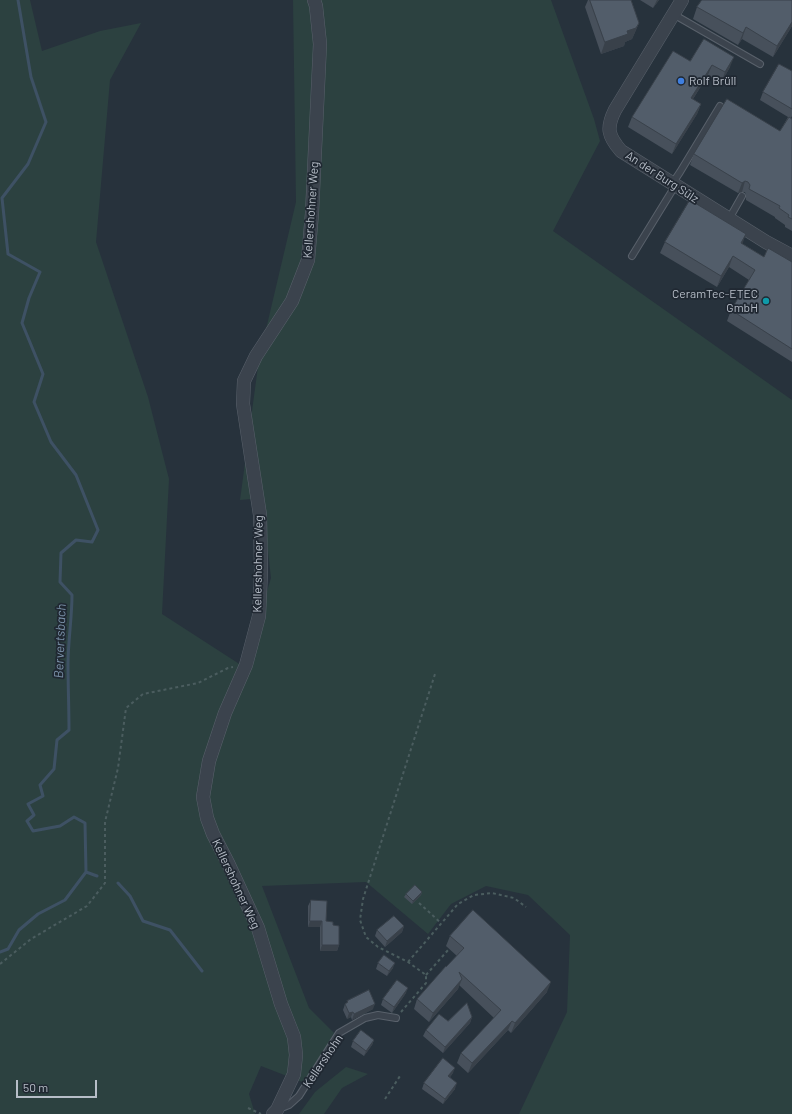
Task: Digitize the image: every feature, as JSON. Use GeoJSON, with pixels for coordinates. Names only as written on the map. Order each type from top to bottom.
{"type":"FeatureCollection","features":[{"type":"Feature","properties":{"kind":"street","name":"Kellershohner Weg"},"geometry":{"type":"LineString","coordinates":[[275,1112],[294,1074],[296,1055],[294,1037],[281,1004],[258,928],[213,834],[207,818],[203,797],[209,761],[223,720],[246,665],[258,616],[261,572],[260,515],[243,404],[244,380],[256,356],[292,301],[308,260],[312,213],[320,44],[314,0]]}},
{"type":"Feature","properties":{"kind":"street","name":"An der Burg Sülz"},"geometry":{"type":"LineString","coordinates":[[682,0],[614,110],[609,133],[615,144],[622,151],[728,219],[784,253],[792,256]]}},
{"type":"Feature","properties":{"kind":"lane"},"geometry":{"type":"LineString","coordinates":[[673,14],[760,64]]}},
{"type":"Feature","properties":{"kind":"lane"},"geometry":{"type":"LineString","coordinates":[[632,256],[720,106]]}},
{"type":"Feature","properties":{"kind":"lane"},"geometry":{"type":"LineString","coordinates":[[728,219],[742,196]]}},
{"type":"Feature","properties":{"kind":"lane","name":"Kellershohn"},"geometry":{"type":"LineString","coordinates":[[275,1112],[289,1105],[299,1096],[339,1033],[365,1018],[378,1015],[396,1018]]}},
{"type":"Feature","properties":{"kind":"path"},"geometry":{"type":"LineString","coordinates":[[0,964],[31,940],[87,906],[105,883],[105,822],[118,768],[126,708],[143,694],[198,683],[228,668],[246,665]]}},
{"type":"Feature","properties":{"kind":"path"},"geometry":{"type":"LineString","coordinates":[[426,975],[408,962],[378,947],[366,937],[360,920],[363,899],[435,674]]}},
{"type":"Feature","properties":{"kind":"path"},"geometry":{"type":"LineString","coordinates":[[408,962],[458,904],[474,895],[492,893],[514,898],[526,907]]}},
{"type":"Feature","properties":{"kind":"path"},"geometry":{"type":"LineString","coordinates":[[419,903],[441,923]]}},
{"type":"Feature","properties":{"kind":"path"},"geometry":{"type":"LineString","coordinates":[[396,1018],[426,983],[426,975],[449,950]]}},
{"type":"Feature","properties":{"kind":"path"},"geometry":{"type":"LineString","coordinates":[[385,1099],[400,1076]]}},
{"type":"Feature","properties":{"kind":"path"},"geometry":{"type":"LineString","coordinates":[[248,1108],[261,1114]]}},
{"type":"Feature","properties":{"kind":"green space"},"geometry":{"type":"Polygon","coordinates":[[[0,0],[30,0],[42,51],[100,31],[141,23],[110,80],[96,242],[148,397],[169,479],[162,614],[244,667],[271,578],[262,498],[240,500],[259,359],[296,202],[293,0],[551,0],[594,119],[600,141],[553,231],[792,400],[792,1114],[519,1114],[567,1012],[570,935],[528,895],[486,886],[451,904],[428,934],[366,882],[262,886],[309,1008],[334,1033],[305,1083],[261,1066],[249,1094],[255,1114],[0,1114],[0,0]]]}},
{"type":"Feature","properties":{"kind":"green space"},"geometry":{"type":"Polygon","coordinates":[[[346,1067],[368,1074],[342,1088],[324,1114],[299,1114],[315,1092],[346,1067]]]}},
{"type":"Feature","properties":{"kind":"building"},"geometry":{"type":"Polygon","coordinates":[[[590,0],[631,0],[639,23],[636,28],[627,31],[628,34],[605,42],[590,0]]]}},
{"type":"Feature","properties":{"kind":"building"},"geometry":{"type":"Polygon","coordinates":[[[702,0],[792,0],[792,22],[777,46],[746,27],[743,33],[697,7],[702,0]]]}},
{"type":"Feature","properties":{"kind":"building"},"geometry":{"type":"Polygon","coordinates":[[[704,39],[734,57],[725,72],[712,65],[691,98],[701,104],[676,144],[632,117],[673,51],[690,61],[704,39]]]}},
{"type":"Feature","properties":{"kind":"building"},"geometry":{"type":"Polygon","coordinates":[[[779,64],[792,71],[792,109],[763,92],[779,64]]]}},
{"type":"Feature","properties":{"kind":"building"},"geometry":{"type":"Polygon","coordinates":[[[727,99],[780,131],[789,117],[792,119],[792,219],[779,208],[780,206],[749,189],[750,185],[748,182],[745,181],[742,183],[694,154],[727,99]]]}},
{"type":"Feature","properties":{"kind":"building"},"geometry":{"type":"Polygon","coordinates":[[[690,200],[746,234],[741,243],[764,257],[768,248],[792,262],[792,349],[731,310],[755,270],[733,256],[721,276],[665,242],[690,200]]]}},
{"type":"Feature","properties":{"kind":"building"},"geometry":{"type":"Polygon","coordinates":[[[415,885],[422,892],[413,901],[406,894],[415,885]]]}},
{"type":"Feature","properties":{"kind":"building"},"geometry":{"type":"Polygon","coordinates":[[[311,900],[327,901],[326,921],[333,922],[333,925],[339,926],[339,945],[322,945],[322,921],[310,921],[311,900]]]}},
{"type":"Feature","properties":{"kind":"building"},"geometry":{"type":"Polygon","coordinates":[[[473,910],[551,982],[515,1023],[512,1021],[472,1063],[461,1053],[501,1010],[459,972],[462,979],[433,1013],[417,999],[464,948],[450,936],[473,910]]]}},
{"type":"Feature","properties":{"kind":"building"},"geometry":{"type":"Polygon","coordinates":[[[394,916],[404,926],[387,941],[377,930],[394,916]]]}},
{"type":"Feature","properties":{"kind":"building"},"geometry":{"type":"Polygon","coordinates":[[[384,955],[395,963],[389,971],[378,963],[384,955]]]}},
{"type":"Feature","properties":{"kind":"building"},"geometry":{"type":"Polygon","coordinates":[[[397,980],[408,988],[394,1007],[383,999],[397,980]]]}},
{"type":"Feature","properties":{"kind":"building"},"geometry":{"type":"Polygon","coordinates":[[[369,990],[375,1004],[354,1014],[353,1012],[349,1013],[345,1004],[348,1002],[347,1001],[369,990]]]}},
{"type":"Feature","properties":{"kind":"building"},"geometry":{"type":"Polygon","coordinates":[[[467,1003],[472,1017],[445,1047],[426,1030],[439,1014],[448,1021],[467,1003]]]}},
{"type":"Feature","properties":{"kind":"building"},"geometry":{"type":"Polygon","coordinates":[[[361,1030],[374,1040],[366,1051],[353,1041],[361,1030]]]}},
{"type":"Feature","properties":{"kind":"building"},"geometry":{"type":"Polygon","coordinates":[[[443,1058],[455,1068],[448,1076],[457,1083],[445,1099],[424,1083],[443,1058]]]}},
{"type":"Feature","properties":{"kind":"waterway","name":"Bervertsbach"},"geometry":{"type":"LineString","coordinates":[[0,952],[8,949],[19,930],[38,914],[65,900],[86,872],[85,823],[74,817],[60,826],[33,831],[27,821],[34,815],[28,804],[43,796],[40,785],[54,769],[57,740],[69,730],[68,655],[72,595],[60,582],[61,553],[76,540],[92,542],[98,530],[76,475],[51,442],[34,402],[43,374],[22,323],[29,298],[40,272],[8,254],[2,198],[28,164],[46,122],[31,77],[18,0]]}},
{"type":"Feature","properties":{"kind":"waterway"},"geometry":{"type":"LineString","coordinates":[[86,872],[97,876]]}},
{"type":"Feature","properties":{"kind":"waterway"},"geometry":{"type":"LineString","coordinates":[[118,883],[130,896],[143,921],[170,930],[202,971]]}},
{"type":"Feature","properties":{"kind":"place","name":"Rolf Brüll"},"geometry":{"type":"Point","coordinates":[681,81]}},
{"type":"Feature","properties":{"kind":"place","name":"CeramTec-ETEC GmbH"},"geometry":{"type":"Point","coordinates":[766,301]}}]}
